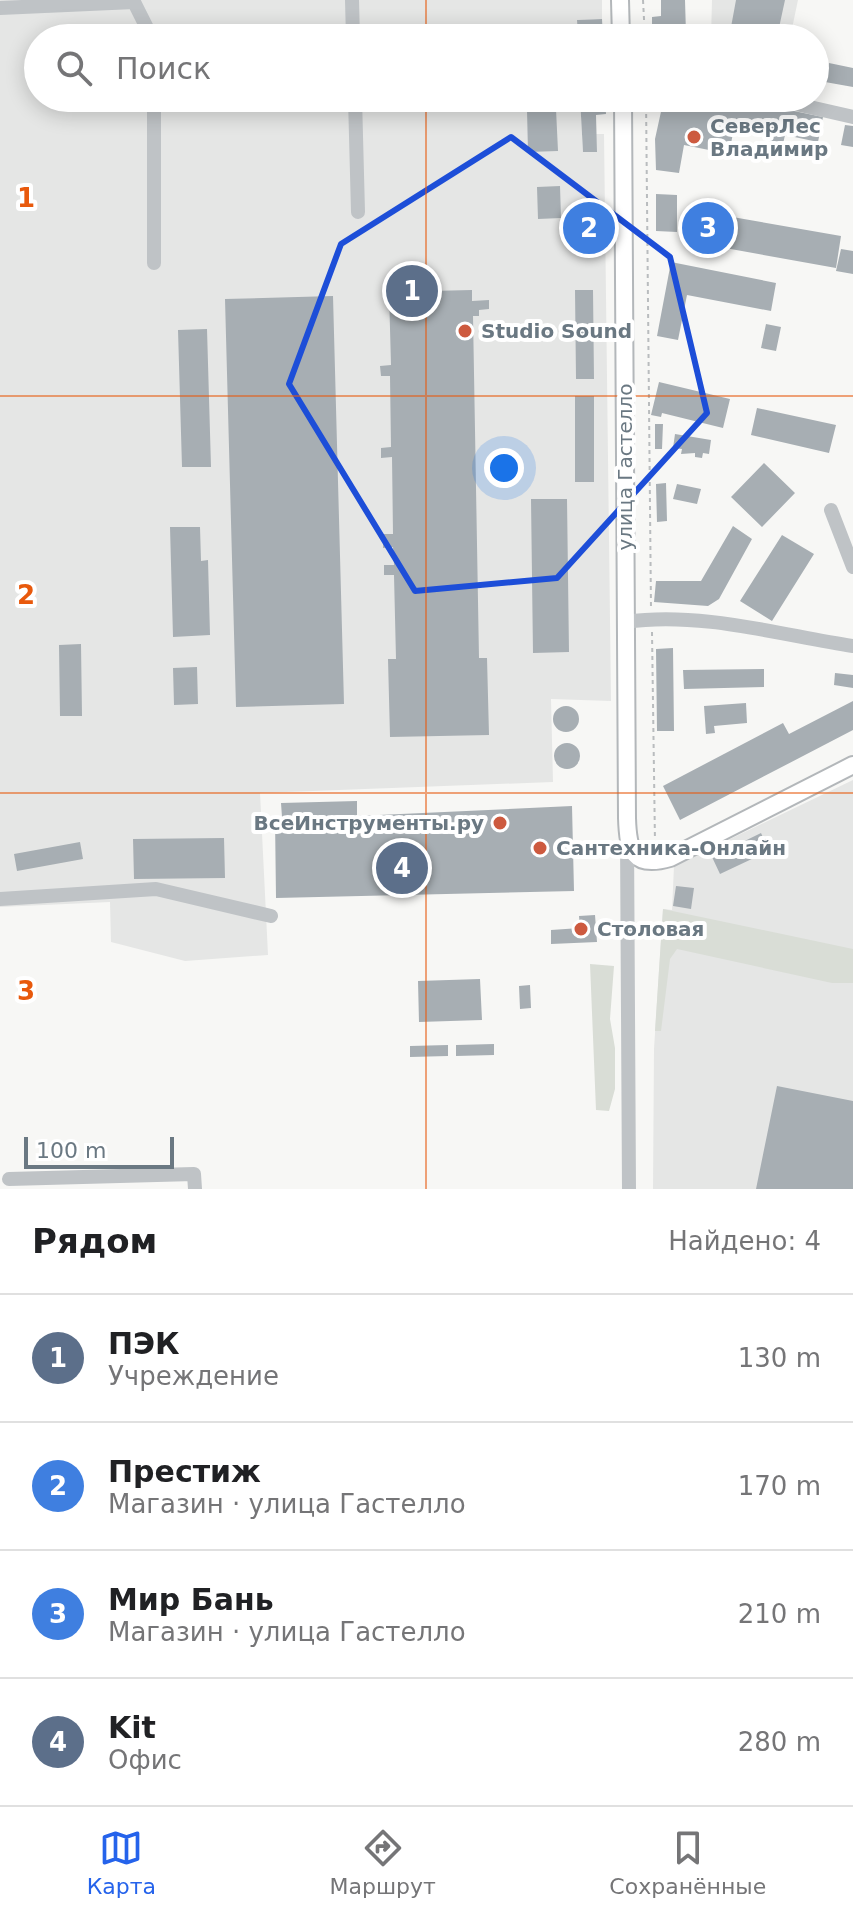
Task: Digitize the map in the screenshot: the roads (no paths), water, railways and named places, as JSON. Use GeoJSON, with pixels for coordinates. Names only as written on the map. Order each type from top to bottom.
{"type":"FeatureCollection","features":[{"type":"Feature","properties":{"kind":"main road"},"geometry":{"type":"LineString","coordinates":[[620,0],[621,24]]}},
{"type":"Feature","properties":{"kind":"main road","name":"улица Гастелло"},"geometry":{"type":"LineString","coordinates":[[623,112],[627,836],[633,854],[639,859],[659,861]]}},
{"type":"Feature","properties":{"kind":"main road"},"geometry":{"type":"LineString","coordinates":[[659,861],[685,852],[853,765]]}},
{"type":"Feature","properties":{"kind":"street"},"geometry":{"type":"LineString","coordinates":[[352,0],[353,24]]}},
{"type":"Feature","properties":{"kind":"street"},"geometry":{"type":"LineString","coordinates":[[0,8],[134,2],[145,24]]}},
{"type":"Feature","properties":{"kind":"street"},"geometry":{"type":"LineString","coordinates":[[154,112],[154,263]]}},
{"type":"Feature","properties":{"kind":"street"},"geometry":{"type":"LineString","coordinates":[[355,112],[358,212]]}},
{"type":"Feature","properties":{"kind":"street"},"geometry":{"type":"LineString","coordinates":[[829,112],[853,117]]}},
{"type":"Feature","properties":{"kind":"street"},"geometry":{"type":"LineString","coordinates":[[831,510],[853,567]]}},
{"type":"Feature","properties":{"kind":"street"},"geometry":{"type":"LineString","coordinates":[[626,622],[652,618],[853,646]]}},
{"type":"Feature","properties":{"kind":"street","name":"улица Гастелло"},"geometry":{"type":"LineString","coordinates":[[627,836],[629,1189]]}},
{"type":"Feature","properties":{"kind":"street"},"geometry":{"type":"LineString","coordinates":[[626,880],[635,871],[659,861]]}},
{"type":"Feature","properties":{"kind":"street"},"geometry":{"type":"LineString","coordinates":[[0,899],[156,889],[271,916]]}},
{"type":"Feature","properties":{"kind":"street"},"geometry":{"type":"LineString","coordinates":[[9,1179],[194,1174],[195,1189]]}},
{"type":"Feature","properties":{"kind":"place","name":"СеверЛес Владимир"},"geometry":{"type":"Point","coordinates":[694,137]}},
{"type":"Feature","properties":{"kind":"place","name":"Престиж"},"geometry":{"type":"Point","coordinates":[589,228]}},
{"type":"Feature","properties":{"kind":"place","name":"Мир Бань"},"geometry":{"type":"Point","coordinates":[708,228]}},
{"type":"Feature","properties":{"kind":"place","name":"ПЭК"},"geometry":{"type":"Point","coordinates":[412,291]}},
{"type":"Feature","properties":{"kind":"place","name":"Studio Sound"},"geometry":{"type":"Point","coordinates":[465,331]}},
{"type":"Feature","properties":{"kind":"place","name":"ВсеИнструменты.ру"},"geometry":{"type":"Point","coordinates":[500,823]}},
{"type":"Feature","properties":{"kind":"place","name":"Сантехника-Онлайн"},"geometry":{"type":"Point","coordinates":[540,848]}},
{"type":"Feature","properties":{"kind":"place","name":"Kit"},"geometry":{"type":"Point","coordinates":[402,868]}},
{"type":"Feature","properties":{"kind":"place","name":"Столовая"},"geometry":{"type":"Point","coordinates":[581,929]}}]}
